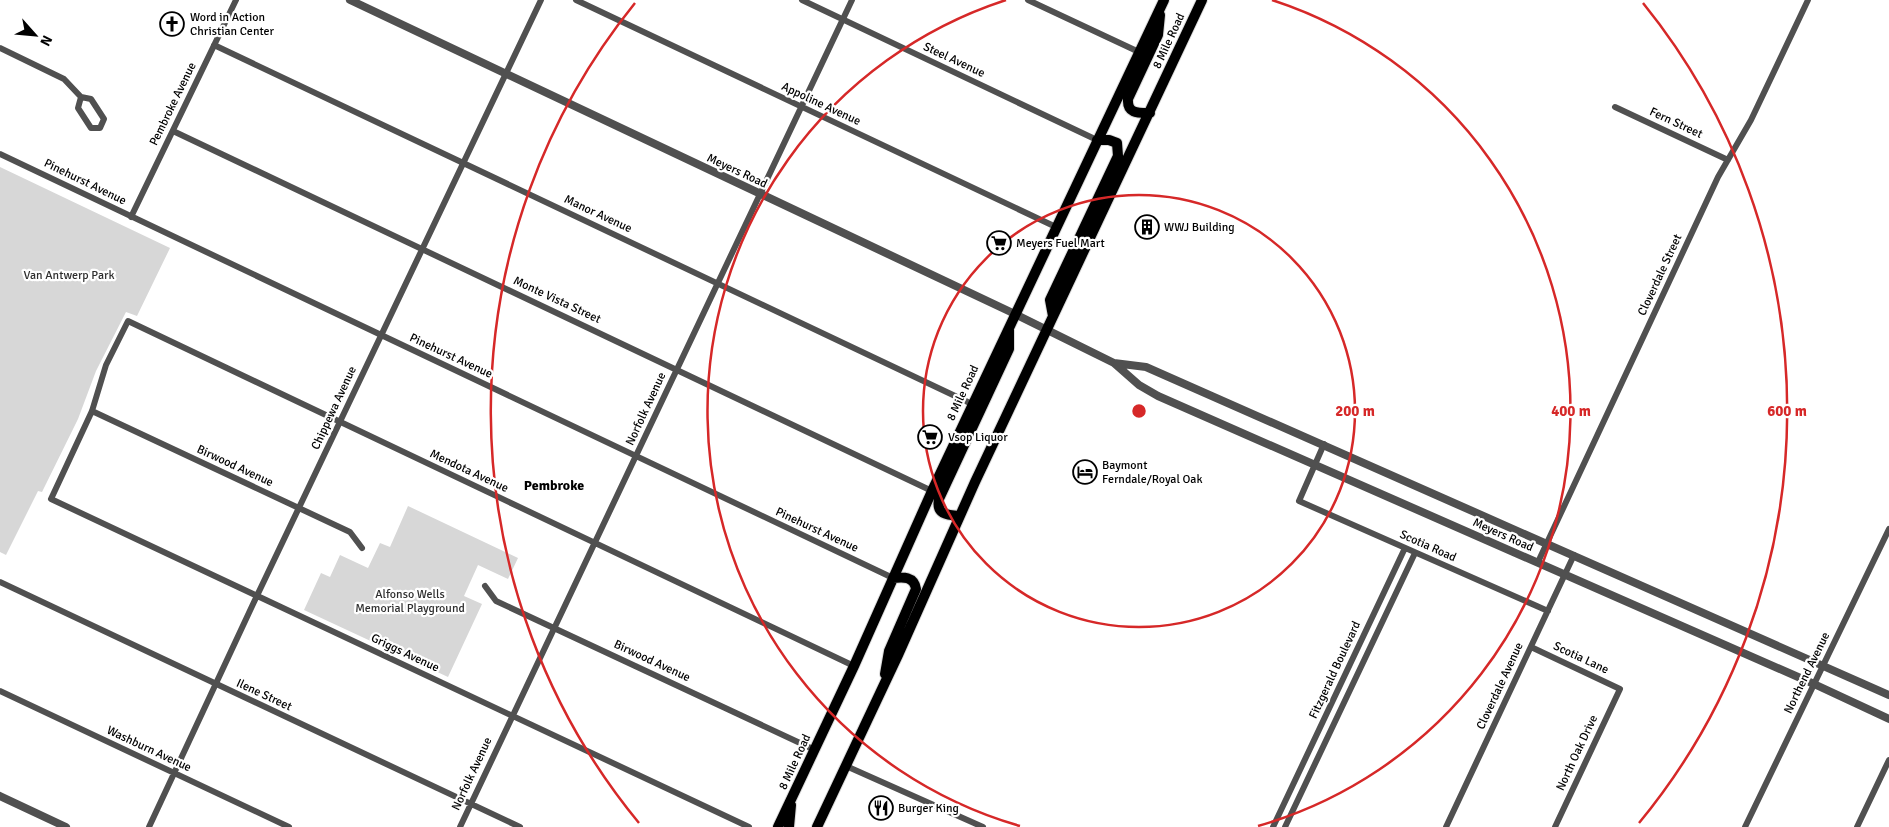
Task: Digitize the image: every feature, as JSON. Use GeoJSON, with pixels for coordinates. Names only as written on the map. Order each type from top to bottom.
{"type":"FeatureCollection","features":[{"type":"Feature","properties":{"kind":"highway","name":"8 Mile Road"},"geometry":{"type":"LineString","coordinates":[[817,827],[884,685],[959,516],[1202,0]]}},
{"type":"Feature","properties":{"kind":"highway","name":"8 Mile Road"},"geometry":{"type":"LineString","coordinates":[[778,827],[854,666],[972,404],[1162,3]]}},
{"type":"Feature","properties":{"kind":"highway"},"geometry":{"type":"LineString","coordinates":[[1150,113],[1135,112],[1130,109],[1127,102],[1158,35],[1162,3]]}},
{"type":"Feature","properties":{"kind":"highway"},"geometry":{"type":"LineString","coordinates":[[1053,316],[1050,300],[1118,156],[1117,143],[1107,139],[1097,140]]}},
{"type":"Feature","properties":{"kind":"highway"},"geometry":{"type":"LineString","coordinates":[[959,516],[942,513],[938,506],[939,498],[1009,349],[1008,327]]}},
{"type":"Feature","properties":{"kind":"highway"},"geometry":{"type":"LineString","coordinates":[[884,685],[889,651],[916,589],[915,583],[911,579],[905,577],[893,578]]}},
{"type":"Feature","properties":{"kind":"highway"},"geometry":{"type":"LineString","coordinates":[[789,827],[792,799]]}},
{"type":"Feature","properties":{"kind":"street","name":"Pembroke Avenue"},"geometry":{"type":"LineString","coordinates":[[131,217],[236,0]]}},
{"type":"Feature","properties":{"kind":"street","name":"Meyers Road"},"geometry":{"type":"LineString","coordinates":[[350,0],[1015,314],[1114,363],[1139,386],[1158,396],[1566,574],[1889,719]]}},
{"type":"Feature","properties":{"kind":"street","name":"Chippewa Avenue"},"geometry":{"type":"LineString","coordinates":[[149,827],[257,596],[542,0]]}},
{"type":"Feature","properties":{"kind":"street","name":"Appoline Avenue"},"geometry":{"type":"LineString","coordinates":[[576,0],[1056,227]]}},
{"type":"Feature","properties":{"kind":"street","name":"Steel Avenue"},"geometry":{"type":"LineString","coordinates":[[802,0],[1097,140]]}},
{"type":"Feature","properties":{"kind":"street","name":"Norfolk Avenue"},"geometry":{"type":"LineString","coordinates":[[460,827],[852,0]]}},
{"type":"Feature","properties":{"kind":"street"},"geometry":{"type":"LineString","coordinates":[[1028,0],[1139,52]]}},
{"type":"Feature","properties":{"kind":"street","name":"Cloverdale Street"},"geometry":{"type":"LineString","coordinates":[[1538,562],[1718,177],[1751,120],[1808,0]]}},
{"type":"Feature","properties":{"kind":"street","name":"Manor Avenue"},"geometry":{"type":"LineString","coordinates":[[214,45],[972,404]]}},
{"type":"Feature","properties":{"kind":"street"},"geometry":{"type":"LineString","coordinates":[[0,48],[61,77],[81,97],[91,99],[104,119],[100,128],[91,128],[78,108],[81,97]]}},
{"type":"Feature","properties":{"kind":"street","name":"Fern Street"},"geometry":{"type":"LineString","coordinates":[[1615,108],[1728,160]]}},
{"type":"Feature","properties":{"kind":"street","name":"Monte Vista Street"},"geometry":{"type":"LineString","coordinates":[[173,131],[932,491]]}},
{"type":"Feature","properties":{"kind":"street","name":"Pinehurst Avenue"},"geometry":{"type":"LineString","coordinates":[[0,154],[893,578]]}},
{"type":"Feature","properties":{"kind":"street","name":"Mendota Avenue"},"geometry":{"type":"LineString","coordinates":[[92,411],[106,365],[128,321],[854,666]]}},
{"type":"Feature","properties":{"kind":"street","name":"Meyers Road"},"geometry":{"type":"LineString","coordinates":[[1114,363],[1146,367],[1823,664],[1889,695]]}},
{"type":"Feature","properties":{"kind":"street","name":"Griggs Avenue"},"geometry":{"type":"LineString","coordinates":[[92,411],[51,499],[749,827]]}},
{"type":"Feature","properties":{"kind":"street","name":"Birwood Avenue"},"geometry":{"type":"LineString","coordinates":[[92,411],[350,532],[362,548]]}},
{"type":"Feature","properties":{"kind":"street"},"geometry":{"type":"LineString","coordinates":[[1316,465],[1324,444]]}},
{"type":"Feature","properties":{"kind":"street","name":"Scotia Road"},"geometry":{"type":"LineString","coordinates":[[1316,465],[1299,501],[1548,611]]}},
{"type":"Feature","properties":{"kind":"street","name":"Northend Avenue"},"geometry":{"type":"LineString","coordinates":[[1744,827],[1889,529]]}},
{"type":"Feature","properties":{"kind":"street","name":"Fitzgerald Boulevard"},"geometry":{"type":"LineString","coordinates":[[1273,827],[1405,548]]}},
{"type":"Feature","properties":{"kind":"street","name":"Fitzgerald Boulevard"},"geometry":{"type":"LineString","coordinates":[[1285,827],[1415,553]]}},
{"type":"Feature","properties":{"kind":"street","name":"Cloverdale Avenue"},"geometry":{"type":"LineString","coordinates":[[1446,827],[1574,555]]}},
{"type":"Feature","properties":{"kind":"street","name":"Ilene Street"},"geometry":{"type":"LineString","coordinates":[[0,582],[520,827]]}},
{"type":"Feature","properties":{"kind":"street","name":"Birwood Avenue"},"geometry":{"type":"LineString","coordinates":[[485,586],[496,600],[815,750]]}},
{"type":"Feature","properties":{"kind":"street","name":"Fitzgerald Boulevard"},"geometry":{"type":"LineString","coordinates":[[1373,616],[1383,620]]}},
{"type":"Feature","properties":{"kind":"street","name":"Scotia Lane"},"geometry":{"type":"LineString","coordinates":[[1531,647],[1620,689]]}},
{"type":"Feature","properties":{"kind":"street","name":"North Oak Drive"},"geometry":{"type":"LineString","coordinates":[[1555,827],[1620,689]]}},
{"type":"Feature","properties":{"kind":"street","name":"Washburn Avenue"},"geometry":{"type":"LineString","coordinates":[[0,691],[289,827]]}},
{"type":"Feature","properties":{"kind":"street","name":"Fitzgerald Boulevard"},"geometry":{"type":"LineString","coordinates":[[1318,733],[1328,738]]}},
{"type":"Feature","properties":{"kind":"street"},"geometry":{"type":"LineString","coordinates":[[1857,827],[1889,760]]}},
{"type":"Feature","properties":{"kind":"street"},"geometry":{"type":"LineString","coordinates":[[846,766],[983,827]]}},
{"type":"Feature","properties":{"kind":"street"},"geometry":{"type":"LineString","coordinates":[[1288,795],[1298,800]]}},
{"type":"Feature","properties":{"kind":"street"},"geometry":{"type":"LineString","coordinates":[[0,796],[66,827]]}},
{"type":"Feature","properties":{"kind":"green space","name":"Van Antwerp Park"},"geometry":{"type":"Polygon","coordinates":[[[0,167],[170,248],[137,316],[126,312],[96,371],[78,419],[42,492],[38,491],[6,555],[0,552],[0,167]]]}},
{"type":"Feature","properties":{"kind":"green space","name":"Alfonso Wells Memorial Playground"},"geometry":{"type":"Polygon","coordinates":[[[408,506],[518,558],[508,579],[478,565],[464,596],[482,604],[448,677],[304,610],[321,573],[330,577],[340,555],[368,568],[380,543],[390,547],[408,506]]]}},
{"type":"Feature","properties":{"kind":"place","name":"Word in Action Christian Center"},"geometry":{"type":"Point","coordinates":[172,24]}},
{"type":"Feature","properties":{"kind":"place","name":"WWJ Building"},"geometry":{"type":"Point","coordinates":[1147,227]}},
{"type":"Feature","properties":{"kind":"place","name":"Meyers Fuel Mart"},"geometry":{"type":"Point","coordinates":[999,243]}},
{"type":"Feature","properties":{"kind":"place","name":"Vsop Liquor"},"geometry":{"type":"Point","coordinates":[930,437]}},
{"type":"Feature","properties":{"kind":"place","name":"Baymont Ferndale/Royal Oak"},"geometry":{"type":"Point","coordinates":[1085,472]}},
{"type":"Feature","properties":{"kind":"place","name":"Burger King"},"geometry":{"type":"Point","coordinates":[881,808]}},
{"type":"Feature","properties":{"kind":"district","name":"Pembroke"},"geometry":{"type":"Point","coordinates":[554,485]}}]}
